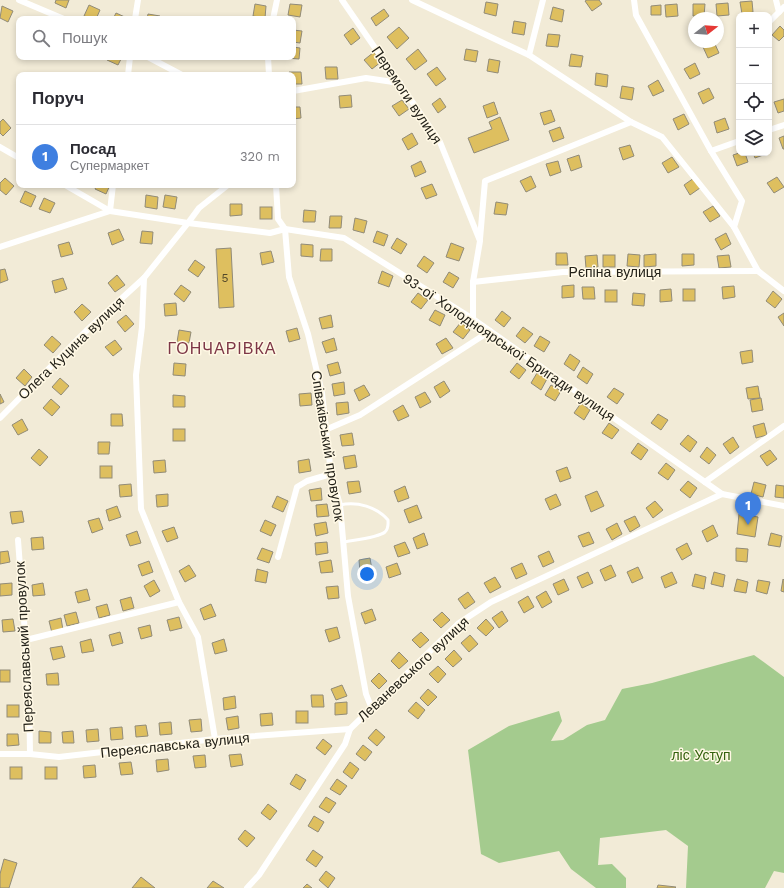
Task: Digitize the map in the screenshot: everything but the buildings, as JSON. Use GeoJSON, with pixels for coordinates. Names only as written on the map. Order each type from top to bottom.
{"type":"FeatureCollection","features":[{"type":"Feature","properties":{"kind":"street"},"geometry":{"type":"LineString","coordinates":[[19,0],[57,16]]}},
{"type":"Feature","properties":{"kind":"street"},"geometry":{"type":"LineString","coordinates":[[135,16],[138,0]]}},
{"type":"Feature","properties":{"kind":"street"},"geometry":{"type":"LineString","coordinates":[[274,16],[277,0]]}},
{"type":"Feature","properties":{"kind":"street","name":"Перемоги вулиця"},"geometry":{"type":"LineString","coordinates":[[342,0],[440,142],[480,241]]}},
{"type":"Feature","properties":{"kind":"street"},"geometry":{"type":"LineString","coordinates":[[412,0],[529,55],[631,122],[662,137],[734,227],[758,271],[784,291]]}},
{"type":"Feature","properties":{"kind":"street"},"geometry":{"type":"LineString","coordinates":[[529,55],[543,0]]}},
{"type":"Feature","properties":{"kind":"street"},"geometry":{"type":"LineString","coordinates":[[634,0],[636,15],[711,151],[742,201],[734,227]]}},
{"type":"Feature","properties":{"kind":"street"},"geometry":{"type":"LineString","coordinates":[[776,0],[779,12]]}},
{"type":"Feature","properties":{"kind":"street"},"geometry":{"type":"LineString","coordinates":[[772,19],[784,6]]}},
{"type":"Feature","properties":{"kind":"street"},"geometry":{"type":"LineString","coordinates":[[128,72],[130,60]]}},
{"type":"Feature","properties":{"kind":"street"},"geometry":{"type":"LineString","coordinates":[[154,60],[176,72]]}},
{"type":"Feature","properties":{"kind":"street"},"geometry":{"type":"LineString","coordinates":[[268,60],[269,72]]}},
{"type":"Feature","properties":{"kind":"street"},"geometry":{"type":"LineString","coordinates":[[296,90],[366,78],[400,83]]}},
{"type":"Feature","properties":{"kind":"street"},"geometry":{"type":"LineString","coordinates":[[473,319],[473,282],[480,241],[485,181],[631,122]]}},
{"type":"Feature","properties":{"kind":"street"},"geometry":{"type":"LineString","coordinates":[[772,129],[784,125]]}},
{"type":"Feature","properties":{"kind":"street"},"geometry":{"type":"LineString","coordinates":[[711,151],[736,142]]}},
{"type":"Feature","properties":{"kind":"street"},"geometry":{"type":"LineString","coordinates":[[0,147],[16,156]]}},
{"type":"Feature","properties":{"kind":"street","name":"93-ої Холодноярської Бригади вулиця"},"geometry":{"type":"LineString","coordinates":[[70,188],[110,211],[188,223],[270,233],[285,229],[344,238],[473,319],[722,494]]}},
{"type":"Feature","properties":{"kind":"street"},"geometry":{"type":"LineString","coordinates":[[0,247],[110,211],[113,188]]}},
{"type":"Feature","properties":{"kind":"street"},"geometry":{"type":"LineString","coordinates":[[188,223],[199,208],[224,188]]}},
{"type":"Feature","properties":{"kind":"street","name":"Співаківський провулок"},"geometry":{"type":"LineString","coordinates":[[276,188],[278,219],[285,229],[289,277],[308,334],[322,393],[331,474],[340,505],[349,604],[366,694],[372,709]]}},
{"type":"Feature","properties":{"kind":"street","name":"Олега Куцина вулиця"},"geometry":{"type":"LineString","coordinates":[[0,418],[86,331],[144,278],[188,223]]}},
{"type":"Feature","properties":{"kind":"street","name":"Рєпіна вулиця"},"geometry":{"type":"LineString","coordinates":[[473,282],[564,272],[758,271]]}},
{"type":"Feature","properties":{"kind":"street"},"geometry":{"type":"LineString","coordinates":[[144,278],[142,327],[136,375],[141,508],[179,602],[198,637],[215,739]]}},
{"type":"Feature","properties":{"kind":"street"},"geometry":{"type":"LineString","coordinates":[[325,430],[360,415],[490,331]]}},
{"type":"Feature","properties":{"kind":"street"},"geometry":{"type":"LineString","coordinates":[[705,482],[784,426]]}},
{"type":"Feature","properties":{"kind":"street"},"geometry":{"type":"LineString","coordinates":[[278,557],[297,486],[306,481],[331,474]]}},
{"type":"Feature","properties":{"kind":"street"},"geometry":{"type":"LineString","coordinates":[[722,494],[784,506]]}},
{"type":"Feature","properties":{"kind":"street","name":"Леваневського вулиця"},"geometry":{"type":"LineString","coordinates":[[247,888],[259,875],[345,744],[350,729],[459,623],[491,602],[722,494]]}},
{"type":"Feature","properties":{"kind":"street","name":"Переяславський провулок"},"geometry":{"type":"LineString","coordinates":[[18,540],[29,688],[30,754]]}},
{"type":"Feature","properties":{"kind":"street"},"geometry":{"type":"LineString","coordinates":[[26,640],[179,602]]}},
{"type":"Feature","properties":{"kind":"street","name":"Переяславська вулиця"},"geometry":{"type":"LineString","coordinates":[[0,754],[30,754],[59,757],[215,739],[350,729]]}},
{"type":"Feature","properties":{"kind":"lane"},"geometry":{"type":"LineString","coordinates":[[340,505],[355,504],[371,508],[378,511],[388,520],[388,527],[380,534],[343,542]]}},
{"type":"Feature","properties":{"kind":"green space","name":"ліс Уступ"},"geometry":{"type":"Polygon","coordinates":[[[754,655],[784,677],[784,873],[774,871],[765,888],[686,888],[688,846],[666,830],[600,838],[598,865],[612,864],[626,878],[626,888],[596,888],[571,869],[559,851],[499,863],[481,854],[468,750],[509,726],[559,711],[562,721],[551,741],[563,740],[587,725],[605,720],[622,689],[652,683],[754,655]]]}},
{"type":"Feature","properties":{"kind":"place","name":"Посад"},"geometry":{"type":"Point","coordinates":[748,525]}},
{"type":"Feature","properties":{"kind":"district","name":"ГОНЧАРІВКА"},"geometry":{"type":"Point","coordinates":[222,348]}}]}
